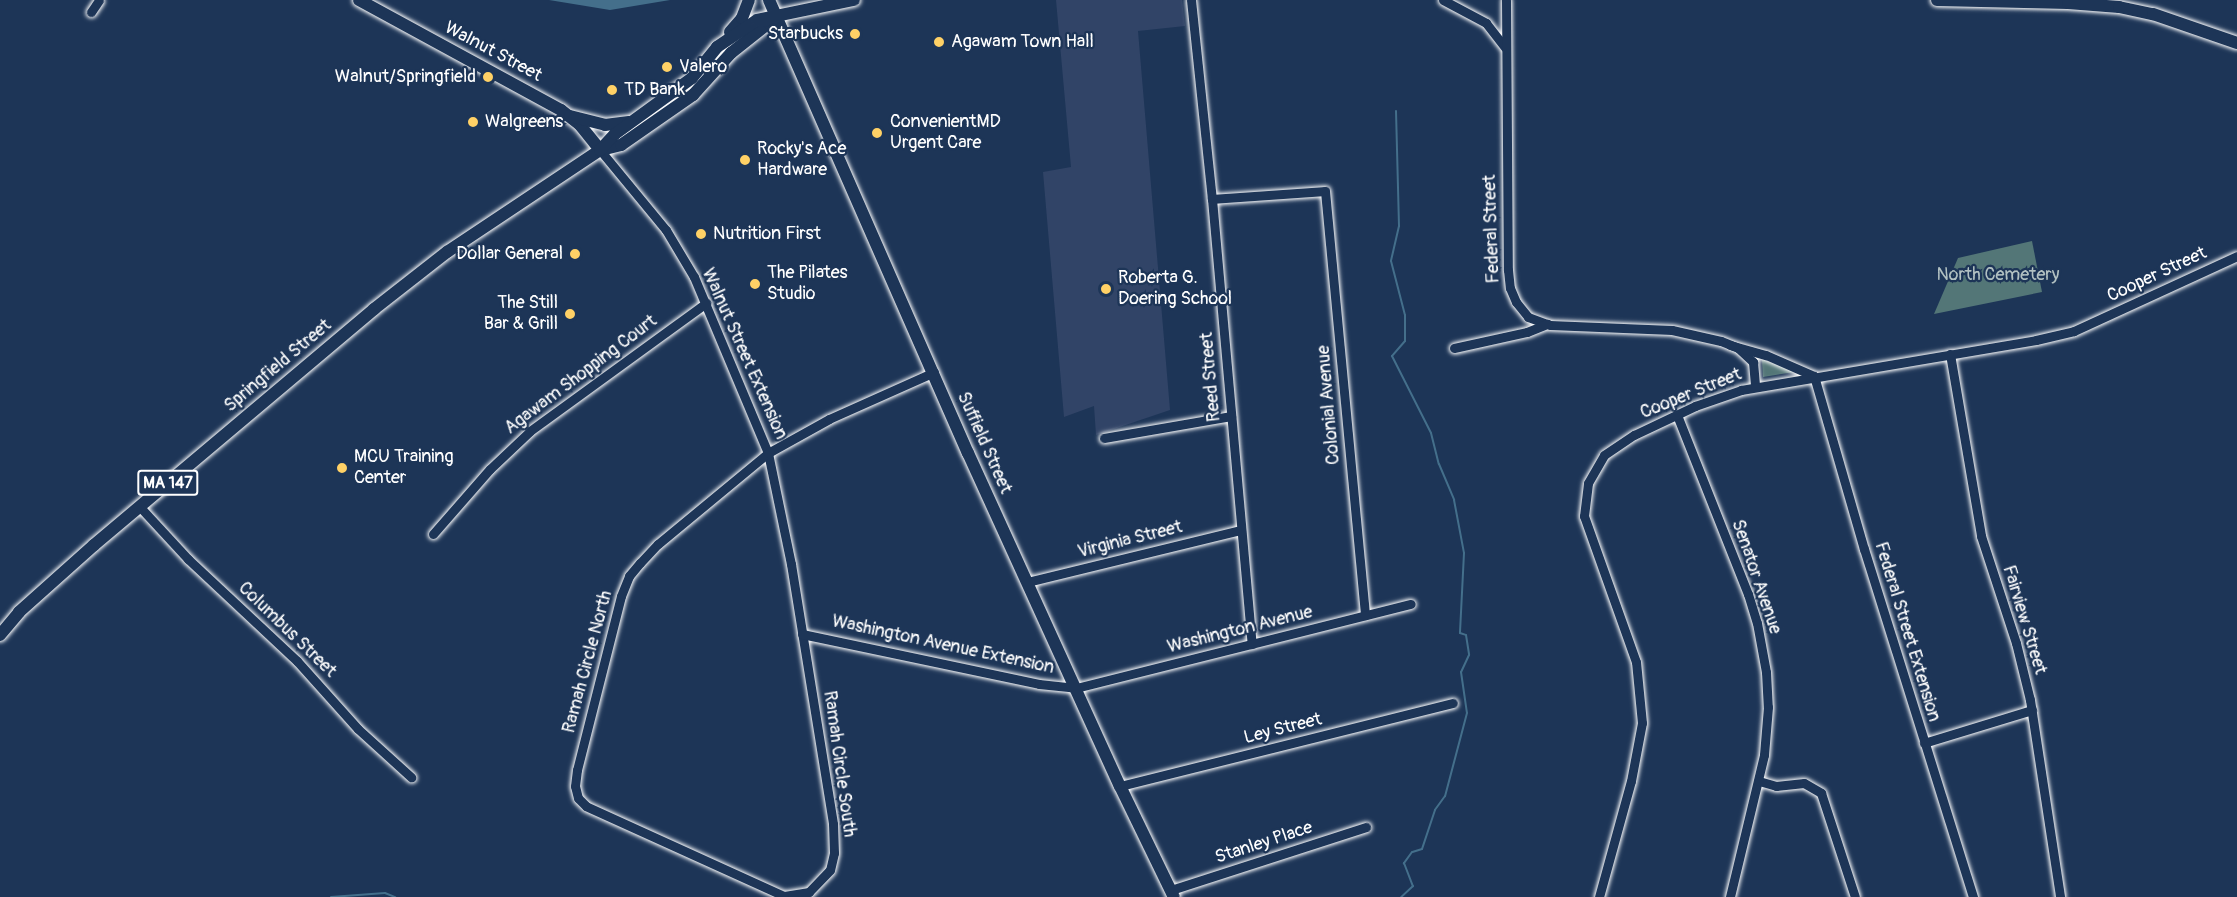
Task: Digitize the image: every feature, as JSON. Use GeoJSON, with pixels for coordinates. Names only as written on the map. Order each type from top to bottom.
{"type":"FeatureCollection","features":[{"type":"Feature","properties":{"kind":"main road","name":"Walnut Street"},"geometry":{"type":"LineString","coordinates":[[359,0],[569,116],[600,150]]}},
{"type":"Feature","properties":{"kind":"main road","name":"MA 147"},"geometry":{"type":"LineString","coordinates":[[717,47],[742,18],[749,0]]}},
{"type":"Feature","properties":{"kind":"main road","name":"Suffield Street"},"geometry":{"type":"LineString","coordinates":[[769,0],[1027,582],[1120,786],[1173,894]]}},
{"type":"Feature","properties":{"kind":"main road"},"geometry":{"type":"LineString","coordinates":[[778,16],[854,0]]}},
{"type":"Feature","properties":{"kind":"main road"},"geometry":{"type":"LineString","coordinates":[[1937,0],[2068,3],[2119,7],[2153,14],[2237,43]]}},
{"type":"Feature","properties":{"kind":"main road","name":"Springfield Street"},"geometry":{"type":"LineString","coordinates":[[0,635],[19,612],[401,287],[457,246],[600,150],[635,120],[692,78],[717,47],[757,20],[778,16]]}},
{"type":"Feature","properties":{"kind":"main road","name":"Springfield Street"},"geometry":{"type":"LineString","coordinates":[[600,150],[621,145],[693,95],[731,53],[778,16]]}},
{"type":"Feature","properties":{"kind":"main road"},"geometry":{"type":"LineString","coordinates":[[569,116],[613,125],[635,120]]}},
{"type":"Feature","properties":{"kind":"street"},"geometry":{"type":"LineString","coordinates":[[91,12],[99,0]]}},
{"type":"Feature","properties":{"kind":"street","name":"Reed Street"},"geometry":{"type":"LineString","coordinates":[[1191,0],[1212,199],[1252,644]]}},
{"type":"Feature","properties":{"kind":"street"},"geometry":{"type":"LineString","coordinates":[[1443,0],[1486,23],[1497,34],[1506,50]]}},
{"type":"Feature","properties":{"kind":"street","name":"Federal Street"},"geometry":{"type":"LineString","coordinates":[[1506,0],[1509,284],[1512,296],[1524,314],[1546,324],[1672,330],[1766,355],[1814,376]]}},
{"type":"Feature","properties":{"kind":"street","name":"Walnut Street Extension"},"geometry":{"type":"LineString","coordinates":[[600,150],[666,230],[706,303],[768,453],[829,419],[934,372]]}},
{"type":"Feature","properties":{"kind":"street","name":"Colonial Avenue"},"geometry":{"type":"LineString","coordinates":[[1212,199],[1325,191],[1365,615]]}},
{"type":"Feature","properties":{"kind":"street","name":"Cooper Street"},"geometry":{"type":"LineString","coordinates":[[1599,897],[1636,763],[1642,723],[1633,652],[1587,529],[1584,498],[1594,468],[1608,451],[1628,438],[1677,415],[1714,399],[1755,386],[2074,331],[2237,255]]}},
{"type":"Feature","properties":{"kind":"street","name":"Agawam Shopping Court"},"geometry":{"type":"LineString","coordinates":[[433,534],[490,469],[530,431],[706,303]]}},
{"type":"Feature","properties":{"kind":"street"},"geometry":{"type":"LineString","coordinates":[[1454,348],[1527,332],[1546,324]]}},
{"type":"Feature","properties":{"kind":"street","name":"Federal Street"},"geometry":{"type":"LineString","coordinates":[[1730,345],[1753,362],[1755,386]]}},
{"type":"Feature","properties":{"kind":"street","name":"Fairview Street"},"geometry":{"type":"LineString","coordinates":[[1950,354],[1981,536],[2016,643],[2032,710],[2060,897]]}},
{"type":"Feature","properties":{"kind":"street","name":"Federal Street Extension"},"geometry":{"type":"LineString","coordinates":[[1814,376],[1924,743],[1973,897]]}},
{"type":"Feature","properties":{"kind":"street","name":"Senator Avenue"},"geometry":{"type":"LineString","coordinates":[[1677,415],[1742,579],[1760,636],[1768,707],[1759,781],[1730,897]]}},
{"type":"Feature","properties":{"kind":"street"},"geometry":{"type":"LineString","coordinates":[[1104,438],[1231,416]]}},
{"type":"Feature","properties":{"kind":"street","name":"Ramah Circle South"},"geometry":{"type":"LineString","coordinates":[[578,798],[586,806],[784,896],[814,893],[830,870],[834,853],[833,826],[774,472],[768,453]]}},
{"type":"Feature","properties":{"kind":"street","name":"Ramah Circle North"},"geometry":{"type":"LineString","coordinates":[[578,798],[575,786],[577,770],[609,642],[629,576],[658,544],[768,453]]}},
{"type":"Feature","properties":{"kind":"street","name":"Columbus Street"},"geometry":{"type":"LineString","coordinates":[[140,507],[188,559],[297,661],[358,729],[411,777]]}},
{"type":"Feature","properties":{"kind":"street","name":"Virginia Street"},"geometry":{"type":"LineString","coordinates":[[1027,582],[1241,530]]}},
{"type":"Feature","properties":{"kind":"street","name":"Washington Avenue"},"geometry":{"type":"LineString","coordinates":[[1076,688],[1411,604]]}},
{"type":"Feature","properties":{"kind":"street","name":"Washington Avenue Extension"},"geometry":{"type":"LineString","coordinates":[[802,634],[1039,684],[1076,688]]}},
{"type":"Feature","properties":{"kind":"street","name":"Ley Street"},"geometry":{"type":"LineString","coordinates":[[1120,786],[1453,703]]}},
{"type":"Feature","properties":{"kind":"street"},"geometry":{"type":"LineString","coordinates":[[1924,743],[2032,710]]}},
{"type":"Feature","properties":{"kind":"street"},"geometry":{"type":"LineString","coordinates":[[1759,781],[1776,786],[1804,783],[1821,793],[1855,897]]}},
{"type":"Feature","properties":{"kind":"street","name":"Stanley Place"},"geometry":{"type":"LineString","coordinates":[[1173,894],[1366,827]]}},
{"type":"Feature","properties":{"kind":"shaded area"},"geometry":{"type":"Polygon","coordinates":[[[549,0],[670,0],[610,10],[549,0]]]}},
{"type":"Feature","properties":{"kind":"shaded area","name":"Roberta G. Doering School"},"geometry":{"type":"Polygon","coordinates":[[[1056,0],[1182,0],[1185,26],[1138,31],[1170,410],[1096,435],[1094,406],[1064,417],[1043,172],[1071,167],[1056,0]]]}},
{"type":"Feature","properties":{"kind":"green space","name":"North Cemetery"},"geometry":{"type":"Polygon","coordinates":[[[2032,241],[2042,292],[1934,314],[1958,258],[2032,241]]]}},
{"type":"Feature","properties":{"kind":"green space"},"geometry":{"type":"Polygon","coordinates":[[[1762,359],[1794,372],[1763,377],[1762,359]]]}},
{"type":"Feature","properties":{"kind":"waterway"},"geometry":{"type":"LineString","coordinates":[[1396,111],[1399,226],[1391,261],[1405,315],[1405,341],[1392,356],[1431,433],[1439,464],[1454,500],[1464,553],[1460,633],[1466,635],[1469,655],[1461,672],[1467,713],[1445,796],[1435,810],[1422,849],[1412,852],[1404,863],[1413,886],[1401,897]]}},
{"type":"Feature","properties":{"kind":"waterway"},"geometry":{"type":"LineString","coordinates":[[331,897],[385,893],[395,897]]}},
{"type":"Feature","properties":{"kind":"place","name":"Starbucks"},"geometry":{"type":"Point","coordinates":[855,34]}},
{"type":"Feature","properties":{"kind":"place","name":"Agawam Town Hall"},"geometry":{"type":"Point","coordinates":[939,42]}},
{"type":"Feature","properties":{"kind":"place","name":"Valero"},"geometry":{"type":"Point","coordinates":[667,67]}},
{"type":"Feature","properties":{"kind":"place","name":"Walnut/Springfield"},"geometry":{"type":"Point","coordinates":[488,77]}},
{"type":"Feature","properties":{"kind":"place","name":"TD Bank"},"geometry":{"type":"Point","coordinates":[612,90]}},
{"type":"Feature","properties":{"kind":"place","name":"Walgreens"},"geometry":{"type":"Point","coordinates":[473,122]}},
{"type":"Feature","properties":{"kind":"place","name":"ConvenientMD Urgent Care"},"geometry":{"type":"Point","coordinates":[877,133]}},
{"type":"Feature","properties":{"kind":"place","name":"Rocky's Ace Hardware"},"geometry":{"type":"Point","coordinates":[745,160]}},
{"type":"Feature","properties":{"kind":"place","name":"Nutrition First"},"geometry":{"type":"Point","coordinates":[701,234]}},
{"type":"Feature","properties":{"kind":"place","name":"Dollar General"},"geometry":{"type":"Point","coordinates":[575,254]}},
{"type":"Feature","properties":{"kind":"place","name":"The Pilates Studio"},"geometry":{"type":"Point","coordinates":[755,284]}},
{"type":"Feature","properties":{"kind":"place","name":"Roberta G. Doering School"},"geometry":{"type":"Point","coordinates":[1106,289]}},
{"type":"Feature","properties":{"kind":"place","name":"The Still Bar & Grill"},"geometry":{"type":"Point","coordinates":[570,314]}},
{"type":"Feature","properties":{"kind":"place","name":"MCU Training Center"},"geometry":{"type":"Point","coordinates":[342,468]}}]}
